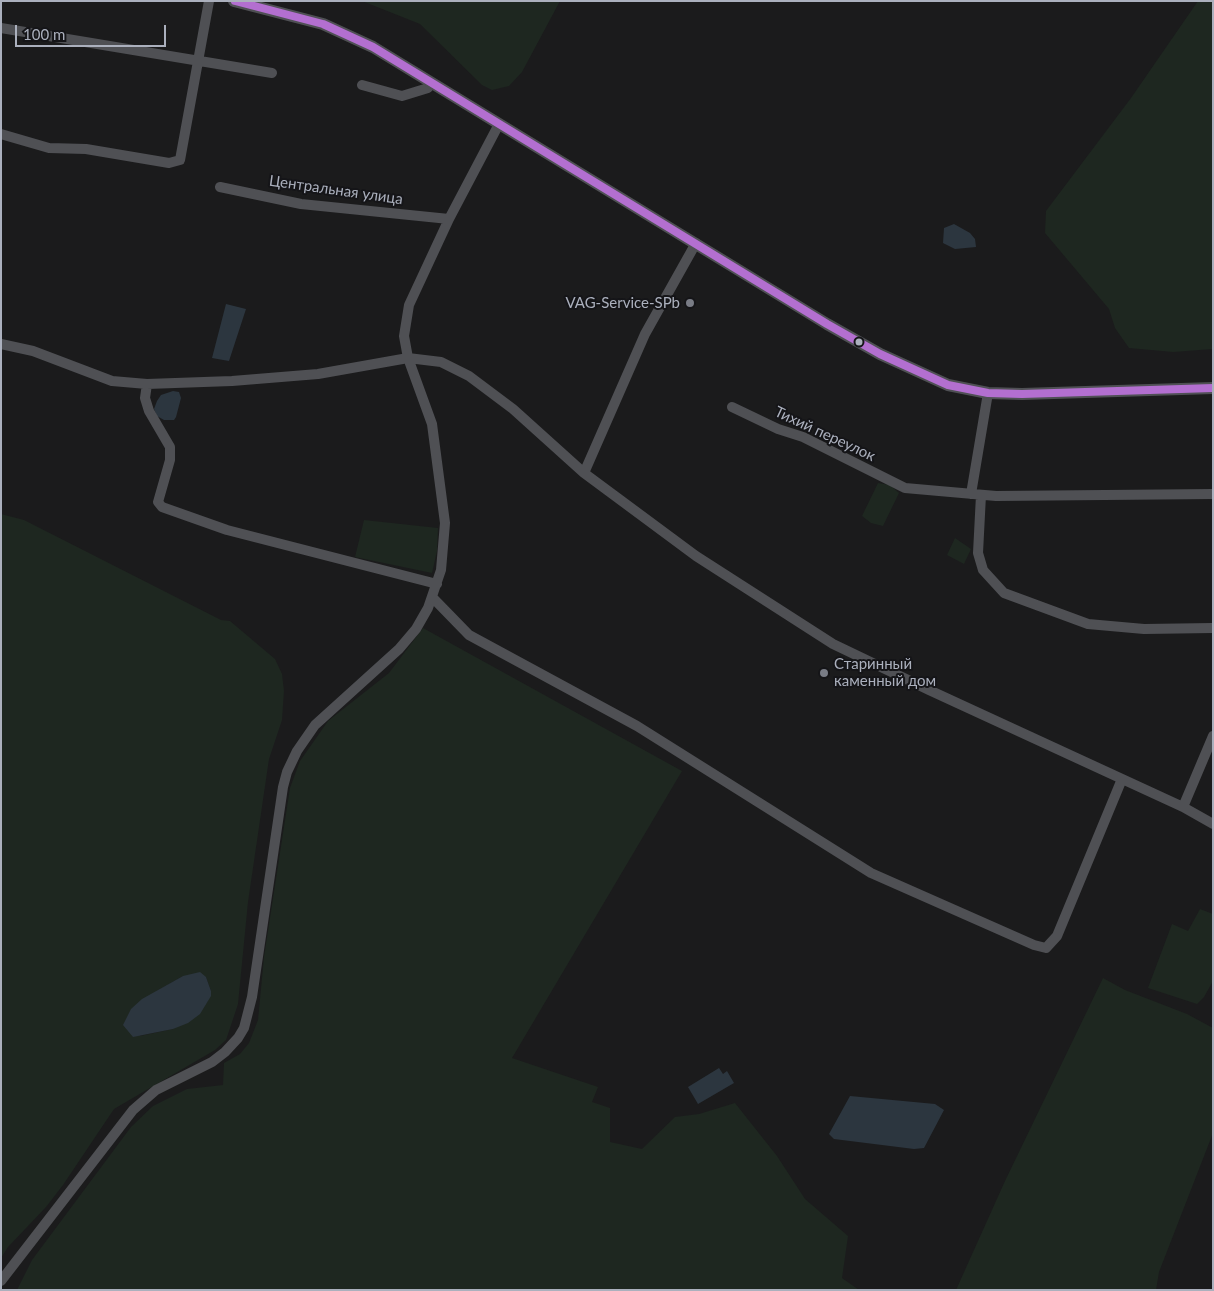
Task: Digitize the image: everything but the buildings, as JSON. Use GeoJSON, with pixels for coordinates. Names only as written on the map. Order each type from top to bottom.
{"type":"FeatureCollection","features":[{"type":"Feature","properties":{"kind":"street"},"geometry":{"type":"LineString","coordinates":[[1,134],[49,148],[86,149],[169,163],[180,160],[196,62],[209,1]]}},
{"type":"Feature","properties":{"kind":"street"},"geometry":{"type":"LineString","coordinates":[[234,1],[323,24],[345,32],[827,324],[880,354],[948,386],[988,393],[1213,388]]}},
{"type":"Feature","properties":{"kind":"street"},"geometry":{"type":"LineString","coordinates":[[1,28],[196,62],[272,73]]}},
{"type":"Feature","properties":{"kind":"street"},"geometry":{"type":"LineString","coordinates":[[362,85],[402,96],[428,88],[431,83]]}},
{"type":"Feature","properties":{"kind":"street"},"geometry":{"type":"LineString","coordinates":[[1,1281],[133,1110],[156,1090],[212,1062],[226,1052],[238,1038],[244,1028],[252,997],[283,787],[287,772],[315,725],[399,649],[416,629],[432,597],[443,556],[445,523],[432,424],[408,358],[404,336],[410,305],[448,219],[499,124]]}},
{"type":"Feature","properties":{"kind":"street","name":"Центральная улица"},"geometry":{"type":"LineString","coordinates":[[220,187],[301,204],[448,219]]}},
{"type":"Feature","properties":{"kind":"street"},"geometry":{"type":"LineString","coordinates":[[584,472],[646,334],[696,244]]}},
{"type":"Feature","properties":{"kind":"street"},"geometry":{"type":"LineString","coordinates":[[1,344],[33,350],[112,381],[148,384],[232,382],[318,374],[408,358],[441,362],[469,376],[513,409],[584,472],[696,556],[833,644],[1183,807],[1213,824]]}},
{"type":"Feature","properties":{"kind":"street"},"geometry":{"type":"LineString","coordinates":[[148,384],[146,398],[148,411],[170,447],[170,460],[158,502],[162,507],[227,530],[437,584]]}},
{"type":"Feature","properties":{"kind":"street"},"geometry":{"type":"LineString","coordinates":[[988,393],[976,494],[978,553],[983,570],[1004,593],[1088,624],[1144,629],[1213,628]]}},
{"type":"Feature","properties":{"kind":"street","name":"Тихий переулок"},"geometry":{"type":"LineString","coordinates":[[732,407],[778,430],[803,437],[905,488],[976,494]]}},
{"type":"Feature","properties":{"kind":"street"},"geometry":{"type":"LineString","coordinates":[[976,494],[1213,494]]}},
{"type":"Feature","properties":{"kind":"street"},"geometry":{"type":"LineString","coordinates":[[432,597],[469,635],[637,726],[871,873],[1034,945],[1046,948],[1057,936],[1122,779]]}},
{"type":"Feature","properties":{"kind":"street"},"geometry":{"type":"LineString","coordinates":[[1183,807],[1213,736]]}},
{"type":"Feature","properties":{"kind":"shaded area"},"geometry":{"type":"Polygon","coordinates":[[[362,1],[560,1],[522,72],[509,86],[492,90],[482,85],[420,24],[362,1]]]}},
{"type":"Feature","properties":{"kind":"shaded area"},"geometry":{"type":"Polygon","coordinates":[[[1198,1],[1213,1],[1213,349],[1173,352],[1129,348],[1115,328],[1109,309],[1045,233],[1046,211],[1131,98],[1198,1]]]}},
{"type":"Feature","properties":{"kind":"shaded area"},"geometry":{"type":"Polygon","coordinates":[[[954,224],[970,233],[975,239],[976,247],[955,249],[943,243],[944,228],[954,224]]]}},
{"type":"Feature","properties":{"kind":"shaded area"},"geometry":{"type":"Polygon","coordinates":[[[226,304],[246,309],[229,361],[212,358],[226,304]]]}},
{"type":"Feature","properties":{"kind":"shaded area"},"geometry":{"type":"Polygon","coordinates":[[[173,391],[179,392],[181,398],[176,417],[174,420],[164,420],[157,416],[154,409],[161,395],[173,391]]]}},
{"type":"Feature","properties":{"kind":"shaded area"},"geometry":{"type":"Polygon","coordinates":[[[878,483],[890,485],[899,493],[883,526],[871,523],[862,516],[878,483]]]}},
{"type":"Feature","properties":{"kind":"shaded area"},"geometry":{"type":"Polygon","coordinates":[[[1,514],[24,520],[221,620],[230,621],[275,659],[282,674],[284,691],[282,720],[269,759],[248,902],[238,1004],[226,1040],[215,1050],[114,1109],[63,1185],[46,1207],[8,1247],[1,1258],[1,514]],[[183,976],[157,991],[140,1036],[173,1029],[207,1002],[211,991],[206,977],[183,976]]]}},
{"type":"Feature","properties":{"kind":"shaded area"},"geometry":{"type":"Polygon","coordinates":[[[364,520],[438,528],[437,551],[432,573],[355,557],[364,520]]]}},
{"type":"Feature","properties":{"kind":"shaded area"},"geometry":{"type":"Polygon","coordinates":[[[955,538],[971,549],[964,564],[947,555],[955,538]]]}},
{"type":"Feature","properties":{"kind":"shaded area"},"geometry":{"type":"Polygon","coordinates":[[[423,628],[682,771],[512,1058],[598,1087],[592,1102],[610,1108],[610,1142],[642,1149],[675,1117],[699,1114],[735,1103],[777,1156],[805,1199],[848,1236],[842,1278],[859,1290],[17,1290],[32,1260],[131,1127],[153,1106],[187,1089],[223,1085],[224,1063],[240,1054],[249,1043],[258,1020],[264,957],[290,788],[300,761],[328,721],[389,673],[423,628]]]}},
{"type":"Feature","properties":{"kind":"shaded area"},"geometry":{"type":"Polygon","coordinates":[[[1200,909],[1213,914],[1213,981],[1204,997],[1197,1004],[1148,988],[1172,924],[1188,931],[1200,909]]]}},
{"type":"Feature","properties":{"kind":"shaded area"},"geometry":{"type":"Polygon","coordinates":[[[200,972],[206,977],[211,996],[200,1014],[188,1023],[173,1029],[133,1037],[123,1025],[131,1009],[142,999],[183,976],[200,972]]]}},
{"type":"Feature","properties":{"kind":"shaded area"},"geometry":{"type":"Polygon","coordinates":[[[1103,978],[1125,990],[1187,1014],[1213,1028],[1213,1133],[1159,1272],[1156,1290],[956,1290],[1005,1181],[1103,978]]]}},
{"type":"Feature","properties":{"kind":"shaded area"},"geometry":{"type":"Polygon","coordinates":[[[719,1068],[723,1074],[727,1071],[734,1083],[698,1104],[688,1087],[719,1068]]]}},
{"type":"Feature","properties":{"kind":"shaded area"},"geometry":{"type":"Polygon","coordinates":[[[850,1096],[935,1104],[944,1110],[924,1148],[914,1149],[834,1139],[829,1134],[850,1096]]]}},
{"type":"Feature","properties":{"kind":"transit line"},"geometry":{"type":"LineString","coordinates":[[235,1],[323,24],[373,47],[827,324],[880,354],[948,385],[988,393],[1022,394],[1213,388]]}},
{"type":"Feature","properties":{"kind":"place","name":"VAG-Service-SPb"},"geometry":{"type":"Point","coordinates":[690,303]}},
{"type":"Feature","properties":{"kind":"place","name":"Старинный каменный дом"},"geometry":{"type":"Point","coordinates":[824,673]}}]}
